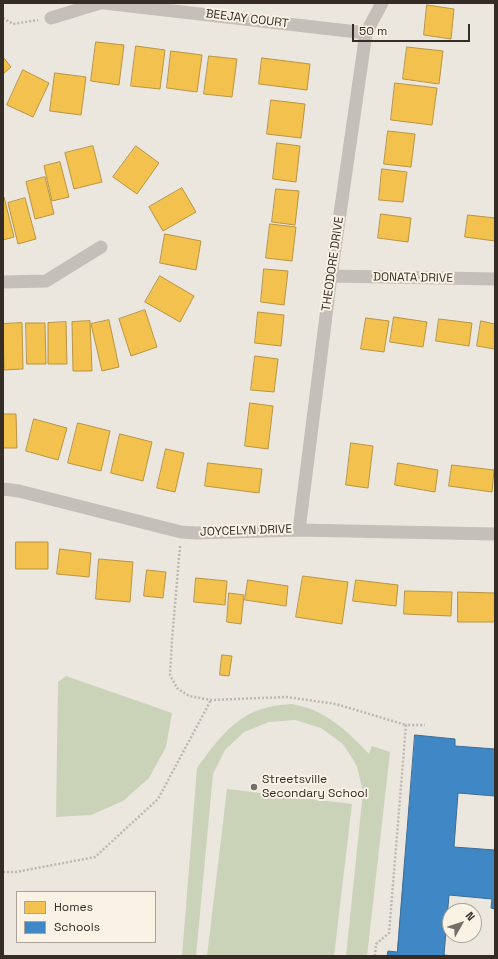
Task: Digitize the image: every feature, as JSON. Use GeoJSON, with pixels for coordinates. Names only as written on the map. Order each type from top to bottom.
{"type":"FeatureCollection","features":[{"type":"Feature","properties":{"kind":"street"},"geometry":{"type":"LineString","coordinates":[[51,18],[100,3]]}},
{"type":"Feature","properties":{"kind":"street","name":"BEEJAY COURT"},"geometry":{"type":"LineString","coordinates":[[104,3],[366,33]]}},
{"type":"Feature","properties":{"kind":"street","name":"THEODORE DRIVE"},"geometry":{"type":"LineString","coordinates":[[299,530],[331,276],[366,33],[382,3]]}},
{"type":"Feature","properties":{"kind":"street"},"geometry":{"type":"LineString","coordinates":[[3,282],[46,281],[101,247]]}},
{"type":"Feature","properties":{"kind":"street","name":"DONATA DRIVE"},"geometry":{"type":"LineString","coordinates":[[331,276],[495,279]]}},
{"type":"Feature","properties":{"kind":"street","name":"JOYCELYN DRIVE"},"geometry":{"type":"LineString","coordinates":[[3,489],[19,491],[181,532],[196,533],[299,530],[495,534]]}},
{"type":"Feature","properties":{"kind":"path"},"geometry":{"type":"LineString","coordinates":[[3,18],[13,24],[51,18]]}},
{"type":"Feature","properties":{"kind":"path"},"geometry":{"type":"LineString","coordinates":[[181,532],[170,675],[177,688],[189,696],[211,700],[286,697],[336,704],[406,725],[425,725]]}},
{"type":"Feature","properties":{"kind":"path"},"geometry":{"type":"LineString","coordinates":[[3,872],[16,872],[95,857],[158,799],[211,700]]}},
{"type":"Feature","properties":{"kind":"path"},"geometry":{"type":"LineString","coordinates":[[375,956],[376,944],[390,933],[406,725]]}},
{"type":"Feature","properties":{"kind":"green space"},"geometry":{"type":"Polygon","coordinates":[[[66,676],[172,713],[166,747],[149,778],[123,801],[91,815],[56,817],[58,682],[66,676]]]}},
{"type":"Feature","properties":{"kind":"green space"},"geometry":{"type":"Polygon","coordinates":[[[292,704],[311,709],[329,718],[350,735],[369,754],[372,746],[390,752],[367,956],[346,956],[363,792],[357,766],[343,744],[321,728],[295,720],[269,722],[244,732],[225,750],[213,774],[196,956],[182,956],[197,768],[226,732],[247,715],[275,706],[292,704]]]}},
{"type":"Feature","properties":{"kind":"green space"},"geometry":{"type":"Polygon","coordinates":[[[227,789],[352,804],[334,956],[207,956],[227,789]]]}},
{"type":"Feature","properties":{"kind":"building: Homes"},"geometry":{"type":"Polygon","coordinates":[[[427,5],[454,9],[451,39],[424,35],[427,5]]]}},
{"type":"Feature","properties":{"kind":"building: Homes"},"geometry":{"type":"Polygon","coordinates":[[[96,42],[124,45],[119,85],[91,81],[96,42]]]}},
{"type":"Feature","properties":{"kind":"building: Homes"},"geometry":{"type":"Polygon","coordinates":[[[136,46],[165,50],[160,89],[131,86],[136,46]]]}},
{"type":"Feature","properties":{"kind":"building: Homes"},"geometry":{"type":"Polygon","coordinates":[[[407,47],[443,51],[439,84],[403,79],[407,47]]]}},
{"type":"Feature","properties":{"kind":"building: Homes"},"geometry":{"type":"Polygon","coordinates":[[[171,51],[202,55],[197,92],[167,88],[171,51]]]}},
{"type":"Feature","properties":{"kind":"building: Homes"},"geometry":{"type":"Polygon","coordinates":[[[209,56],[237,59],[232,97],[204,94],[209,56]]]}},
{"type":"Feature","properties":{"kind":"building: Homes"},"geometry":{"type":"Polygon","coordinates":[[[3,57],[11,67],[3,74],[3,57]]]}},
{"type":"Feature","properties":{"kind":"building: Homes"},"geometry":{"type":"Polygon","coordinates":[[[262,58],[310,64],[307,90],[259,84],[262,58]]]}},
{"type":"Feature","properties":{"kind":"building: Homes"},"geometry":{"type":"Polygon","coordinates":[[[23,70],[49,83],[33,117],[7,105],[23,70]]]}},
{"type":"Feature","properties":{"kind":"building: Homes"},"geometry":{"type":"Polygon","coordinates":[[[55,73],[86,77],[81,115],[50,111],[55,73]]]}},
{"type":"Feature","properties":{"kind":"building: Homes"},"geometry":{"type":"Polygon","coordinates":[[[395,83],[437,88],[432,125],[391,120],[395,83]]]}},
{"type":"Feature","properties":{"kind":"building: Homes"},"geometry":{"type":"Polygon","coordinates":[[[271,100],[305,104],[301,138],[267,134],[271,100]]]}},
{"type":"Feature","properties":{"kind":"building: Homes"},"geometry":{"type":"Polygon","coordinates":[[[388,131],[415,134],[411,167],[384,164],[388,131]]]}},
{"type":"Feature","properties":{"kind":"building: Homes"},"geometry":{"type":"Polygon","coordinates":[[[277,143],[300,146],[296,182],[273,179],[277,143]]]}},
{"type":"Feature","properties":{"kind":"building: Homes"},"geometry":{"type":"Polygon","coordinates":[[[93,146],[102,182],[74,189],[65,153],[93,146]]]}},
{"type":"Feature","properties":{"kind":"building: Homes"},"geometry":{"type":"Polygon","coordinates":[[[136,146],[159,163],[137,194],[113,177],[136,146]]]}},
{"type":"Feature","properties":{"kind":"building: Homes"},"geometry":{"type":"Polygon","coordinates":[[[60,162],[69,197],[52,201],[44,166],[60,162]]]}},
{"type":"Feature","properties":{"kind":"building: Homes"},"geometry":{"type":"Polygon","coordinates":[[[382,169],[407,172],[403,202],[379,200],[382,169]]]}},
{"type":"Feature","properties":{"kind":"building: Homes"},"geometry":{"type":"Polygon","coordinates":[[[45,177],[54,214],[35,219],[26,182],[45,177]]]}},
{"type":"Feature","properties":{"kind":"building: Homes"},"geometry":{"type":"Polygon","coordinates":[[[182,188],[196,212],[163,231],[149,207],[182,188]]]}},
{"type":"Feature","properties":{"kind":"building: Homes"},"geometry":{"type":"Polygon","coordinates":[[[276,189],[299,191],[295,225],[272,222],[276,189]]]}},
{"type":"Feature","properties":{"kind":"building: Homes"},"geometry":{"type":"Polygon","coordinates":[[[3,197],[14,237],[3,240],[3,197]]]}},
{"type":"Feature","properties":{"kind":"building: Homes"},"geometry":{"type":"Polygon","coordinates":[[[25,198],[36,239],[18,244],[8,203],[25,198]]]}},
{"type":"Feature","properties":{"kind":"building: Homes"},"geometry":{"type":"Polygon","coordinates":[[[381,214],[411,218],[408,242],[378,238],[381,214]]]}},
{"type":"Feature","properties":{"kind":"building: Homes"},"geometry":{"type":"Polygon","coordinates":[[[468,215],[495,218],[495,241],[465,237],[468,215]]]}},
{"type":"Feature","properties":{"kind":"building: Homes"},"geometry":{"type":"Polygon","coordinates":[[[270,224],[296,227],[292,261],[266,258],[270,224]]]}},
{"type":"Feature","properties":{"kind":"building: Homes"},"geometry":{"type":"Polygon","coordinates":[[[165,234],[201,241],[196,270],[160,263],[165,234]]]}},
{"type":"Feature","properties":{"kind":"building: Homes"},"geometry":{"type":"Polygon","coordinates":[[[264,269],[288,271],[284,305],[261,302],[264,269]]]}},
{"type":"Feature","properties":{"kind":"building: Homes"},"geometry":{"type":"Polygon","coordinates":[[[160,276],[194,296],[180,322],[145,302],[160,276]]]}},
{"type":"Feature","properties":{"kind":"building: Homes"},"geometry":{"type":"Polygon","coordinates":[[[145,310],[157,347],[131,356],[119,319],[145,310]]]}},
{"type":"Feature","properties":{"kind":"building: Homes"},"geometry":{"type":"Polygon","coordinates":[[[258,312],[284,315],[281,346],[255,343],[258,312]]]}},
{"type":"Feature","properties":{"kind":"building: Homes"},"geometry":{"type":"Polygon","coordinates":[[[394,317],[427,322],[423,347],[390,342],[394,317]]]}},
{"type":"Feature","properties":{"kind":"building: Homes"},"geometry":{"type":"Polygon","coordinates":[[[366,318],[389,321],[384,352],[361,349],[366,318]]]}},
{"type":"Feature","properties":{"kind":"building: Homes"},"geometry":{"type":"Polygon","coordinates":[[[439,319],[472,323],[469,346],[436,341],[439,319]]]}},
{"type":"Feature","properties":{"kind":"building: Homes"},"geometry":{"type":"Polygon","coordinates":[[[109,320],[119,367],[102,371],[91,324],[109,320]]]}},
{"type":"Feature","properties":{"kind":"building: Homes"},"geometry":{"type":"Polygon","coordinates":[[[90,321],[92,371],[73,371],[72,322],[90,321]]]}},
{"type":"Feature","properties":{"kind":"building: Homes"},"geometry":{"type":"Polygon","coordinates":[[[481,321],[495,324],[495,349],[477,346],[481,321]]]}},
{"type":"Feature","properties":{"kind":"building: Homes"},"geometry":{"type":"Polygon","coordinates":[[[66,322],[67,364],[48,364],[48,323],[66,322]]]}},
{"type":"Feature","properties":{"kind":"building: Homes"},"geometry":{"type":"Polygon","coordinates":[[[22,323],[23,369],[4,370],[3,324],[22,323]]]}},
{"type":"Feature","properties":{"kind":"building: Homes"},"geometry":{"type":"Polygon","coordinates":[[[26,323],[45,323],[46,364],[27,364],[26,323]]]}},
{"type":"Feature","properties":{"kind":"building: Homes"},"geometry":{"type":"Polygon","coordinates":[[[255,356],[278,359],[274,392],[251,390],[255,356]]]}},
{"type":"Feature","properties":{"kind":"building: Homes"},"geometry":{"type":"Polygon","coordinates":[[[250,403],[273,406],[268,449],[245,446],[250,403]]]}},
{"type":"Feature","properties":{"kind":"building: Homes"},"geometry":{"type":"Polygon","coordinates":[[[3,414],[16,414],[17,448],[3,448],[3,414]]]}},
{"type":"Feature","properties":{"kind":"building: Homes"},"geometry":{"type":"Polygon","coordinates":[[[34,419],[67,428],[58,460],[26,451],[34,419]]]}},
{"type":"Feature","properties":{"kind":"building: Homes"},"geometry":{"type":"Polygon","coordinates":[[[78,423],[110,431],[101,471],[68,463],[78,423]]]}},
{"type":"Feature","properties":{"kind":"building: Homes"},"geometry":{"type":"Polygon","coordinates":[[[120,434],[152,442],[143,481],[111,473],[120,434]]]}},
{"type":"Feature","properties":{"kind":"building: Homes"},"geometry":{"type":"Polygon","coordinates":[[[351,443],[373,446],[368,488],[346,485],[351,443]]]}},
{"type":"Feature","properties":{"kind":"building: Homes"},"geometry":{"type":"Polygon","coordinates":[[[166,449],[184,453],[175,492],[157,488],[166,449]]]}},
{"type":"Feature","properties":{"kind":"building: Homes"},"geometry":{"type":"Polygon","coordinates":[[[208,463],[262,469],[259,493],[205,486],[208,463]]]}},
{"type":"Feature","properties":{"kind":"building: Homes"},"geometry":{"type":"Polygon","coordinates":[[[398,463],[438,470],[435,492],[395,485],[398,463]]]}},
{"type":"Feature","properties":{"kind":"building: Homes"},"geometry":{"type":"Polygon","coordinates":[[[452,465],[494,470],[492,492],[449,486],[452,465]]]}},
{"type":"Feature","properties":{"kind":"building: Homes"},"geometry":{"type":"Polygon","coordinates":[[[16,542],[48,542],[48,569],[16,569],[16,542]]]}},
{"type":"Feature","properties":{"kind":"building: Homes"},"geometry":{"type":"Polygon","coordinates":[[[60,549],[91,553],[89,577],[57,574],[60,549]]]}},
{"type":"Feature","properties":{"kind":"building: Homes"},"geometry":{"type":"Polygon","coordinates":[[[99,559],[133,562],[130,602],[96,599],[99,559]]]}},
{"type":"Feature","properties":{"kind":"building: Homes"},"geometry":{"type":"Polygon","coordinates":[[[147,570],[166,572],[163,598],[144,596],[147,570]]]}},
{"type":"Feature","properties":{"kind":"building: Homes"},"geometry":{"type":"Polygon","coordinates":[[[303,576],[348,582],[342,624],[296,617],[303,576]]]}},
{"type":"Feature","properties":{"kind":"building: Homes"},"geometry":{"type":"Polygon","coordinates":[[[196,578],[227,581],[225,605],[194,602],[196,578]]]}},
{"type":"Feature","properties":{"kind":"building: Homes"},"geometry":{"type":"Polygon","coordinates":[[[248,580],[288,586],[286,606],[245,600],[248,580]]]}},
{"type":"Feature","properties":{"kind":"building: Homes"},"geometry":{"type":"Polygon","coordinates":[[[356,580],[398,585],[396,606],[353,601],[356,580]]]}},
{"type":"Feature","properties":{"kind":"building: Homes"},"geometry":{"type":"Polygon","coordinates":[[[405,591],[452,592],[451,616],[404,614],[405,591]]]}},
{"type":"Feature","properties":{"kind":"building: Homes"},"geometry":{"type":"Polygon","coordinates":[[[458,592],[495,593],[495,622],[458,622],[458,592]]]}},
{"type":"Feature","properties":{"kind":"building: Homes"},"geometry":{"type":"Polygon","coordinates":[[[229,593],[244,595],[241,624],[227,622],[229,593]]]}},
{"type":"Feature","properties":{"kind":"building: Homes"},"geometry":{"type":"Polygon","coordinates":[[[222,655],[232,656],[229,676],[220,675],[222,655]]]}},
{"type":"Feature","properties":{"kind":"building: Schools"},"geometry":{"type":"Polygon","coordinates":[[[415,735],[455,739],[455,746],[495,749],[495,796],[458,793],[454,847],[495,850],[495,909],[491,908],[492,899],[449,895],[448,903],[442,903],[442,943],[445,943],[444,955],[453,956],[387,956],[388,951],[397,952],[415,735]]]}},
{"type":"Feature","properties":{"kind":"place","name":"Streetsville Secondary School"},"geometry":{"type":"Point","coordinates":[254,787]}}]}
